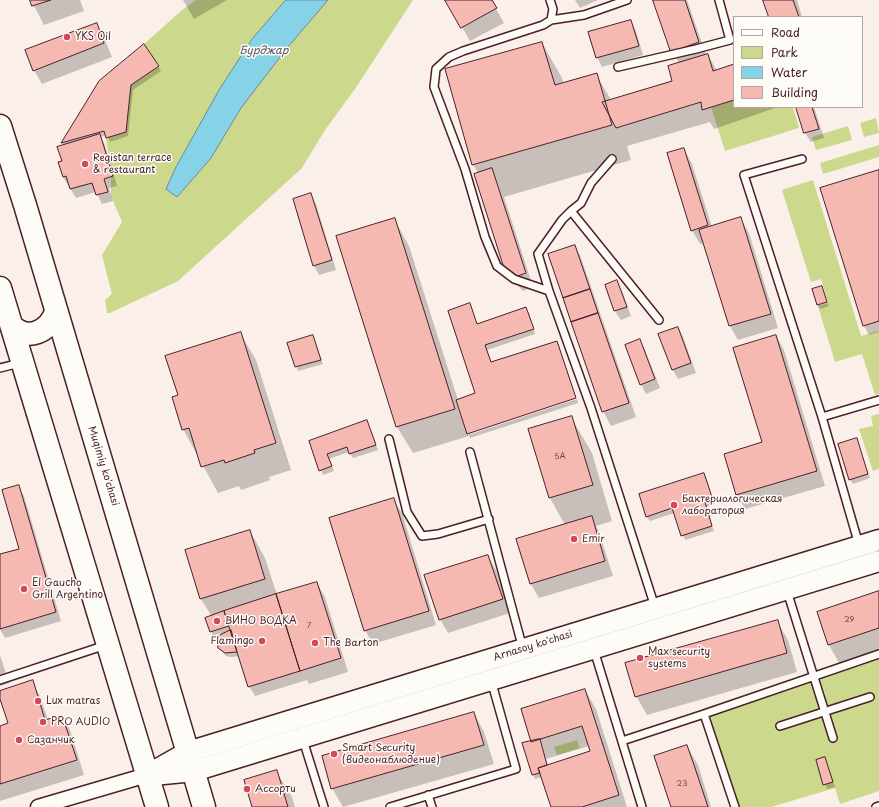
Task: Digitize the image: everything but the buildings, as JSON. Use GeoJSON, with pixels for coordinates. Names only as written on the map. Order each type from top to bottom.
{"type":"FeatureCollection","features":[{"type":"Feature","properties":{"kind":"main road","name":"Muqimiy ko'chasi"},"geometry":{"type":"LineString","coordinates":[[0,126],[84,402],[204,807]]}},
{"type":"Feature","properties":{"kind":"main road"},"geometry":{"type":"LineString","coordinates":[[1,289],[157,807]]}},
{"type":"Feature","properties":{"kind":"main road"},"geometry":{"type":"LineString","coordinates":[[11,325],[24,333],[30,334],[40,332],[49,325],[56,312]]}},
{"type":"Feature","properties":{"kind":"main road","name":"Arnasoy ko'chasi"},"geometry":{"type":"LineString","coordinates":[[191,761],[302,738],[787,589],[866,556],[879,540]]}},
{"type":"Feature","properties":{"kind":"main road","name":"Arnasoy ko'chasi"},"geometry":{"type":"LineString","coordinates":[[191,761],[523,649],[655,609],[866,556]]}},
{"type":"Feature","properties":{"kind":"main road"},"geometry":{"type":"LineString","coordinates":[[147,775],[191,761]]}},
{"type":"Feature","properties":{"kind":"street"},"geometry":{"type":"LineString","coordinates":[[38,807],[147,775]]}},
{"type":"Feature","properties":{"kind":"lane"},"geometry":{"type":"LineString","coordinates":[[550,0],[554,9],[551,20]]}},
{"type":"Feature","properties":{"kind":"lane"},"geometry":{"type":"LineString","coordinates":[[549,291],[514,278],[497,266],[485,238],[465,169],[434,87],[436,69],[449,57],[463,51],[543,25],[551,20],[584,16],[627,0]]}},
{"type":"Feature","properties":{"kind":"lane"},"geometry":{"type":"LineString","coordinates":[[618,67],[730,40],[719,0]]}},
{"type":"Feature","properties":{"kind":"lane"},"geometry":{"type":"LineString","coordinates":[[612,159],[591,183],[581,203],[562,220],[538,254],[549,291],[591,408],[655,609]]}},
{"type":"Feature","properties":{"kind":"lane"},"geometry":{"type":"LineString","coordinates":[[802,159],[744,175],[866,556]]}},
{"type":"Feature","properties":{"kind":"lane"},"geometry":{"type":"LineString","coordinates":[[571,211],[659,320]]}},
{"type":"Feature","properties":{"kind":"lane"},"geometry":{"type":"LineString","coordinates":[[0,368],[22,362]]}},
{"type":"Feature","properties":{"kind":"lane"},"geometry":{"type":"LineString","coordinates":[[822,417],[879,400]]}},
{"type":"Feature","properties":{"kind":"lane"},"geometry":{"type":"LineString","coordinates":[[389,439],[407,512],[422,536],[438,534],[489,519]]}},
{"type":"Feature","properties":{"kind":"lane"},"geometry":{"type":"LineString","coordinates":[[470,452],[523,649]]}},
{"type":"Feature","properties":{"kind":"lane"},"geometry":{"type":"LineString","coordinates":[[787,589],[833,738]]}},
{"type":"Feature","properties":{"kind":"lane"},"geometry":{"type":"LineString","coordinates":[[0,680],[74,654],[108,644]]}},
{"type":"Feature","properties":{"kind":"lane"},"geometry":{"type":"LineString","coordinates":[[594,648],[642,807]]}},
{"type":"Feature","properties":{"kind":"lane"},"geometry":{"type":"LineString","coordinates":[[622,741],[879,654]]}},
{"type":"Feature","properties":{"kind":"lane"},"geometry":{"type":"LineString","coordinates":[[390,807],[516,769],[491,680]]}},
{"type":"Feature","properties":{"kind":"lane"},"geometry":{"type":"LineString","coordinates":[[780,726],[870,697]]}},
{"type":"Feature","properties":{"kind":"lane"},"geometry":{"type":"LineString","coordinates":[[704,714],[735,807]]}},
{"type":"Feature","properties":{"kind":"lane"},"geometry":{"type":"LineString","coordinates":[[302,738],[324,807]]}},
{"type":"Feature","properties":{"kind":"lane"},"geometry":{"type":"LineString","coordinates":[[428,795],[432,807]]}},
{"type":"Feature","properties":{"kind":"green space"},"geometry":{"type":"Polygon","coordinates":[[[196,0],[413,0],[355,89],[325,130],[302,168],[178,281],[110,313],[107,313],[105,300],[112,294],[102,255],[122,222],[111,196],[111,169],[106,138],[125,132],[131,85],[159,66],[144,44],[181,11],[196,0]]]}},
{"type":"Feature","properties":{"kind":"green space"},"geometry":{"type":"Polygon","coordinates":[[[733,100],[733,108],[793,108],[799,128],[725,151],[711,107],[733,100]]]}},
{"type":"Feature","properties":{"kind":"green space"},"geometry":{"type":"Polygon","coordinates":[[[876,118],[879,133],[864,137],[860,123],[876,118]]]}},
{"type":"Feature","properties":{"kind":"green space"},"geometry":{"type":"Polygon","coordinates":[[[848,126],[852,140],[816,150],[812,137],[848,126]]]}},
{"type":"Feature","properties":{"kind":"green space"},"geometry":{"type":"Polygon","coordinates":[[[879,145],[879,157],[823,174],[820,163],[879,145]]]}},
{"type":"Feature","properties":{"kind":"green space"},"geometry":{"type":"Polygon","coordinates":[[[813,180],[861,336],[879,331],[879,394],[875,395],[862,354],[835,362],[818,306],[828,303],[821,279],[811,282],[782,190],[813,180]]]}},
{"type":"Feature","properties":{"kind":"green space"},"geometry":{"type":"Polygon","coordinates":[[[879,414],[879,469],[873,471],[859,429],[873,426],[871,416],[879,414]]]}},
{"type":"Feature","properties":{"kind":"green space"},"geometry":{"type":"Polygon","coordinates":[[[879,650],[879,791],[840,804],[835,788],[771,807],[735,807],[702,709],[879,650]]]}},
{"type":"Feature","properties":{"kind":"green space"},"geometry":{"type":"Polygon","coordinates":[[[577,740],[580,748],[557,755],[554,747],[577,740]]]}},
{"type":"Feature","properties":{"kind":"water","name":"Бурджар"},"geometry":{"type":"Polygon","coordinates":[[[286,0],[328,0],[287,48],[241,108],[211,158],[177,197],[166,189],[176,167],[219,90],[252,39],[286,0]]]}},
{"type":"Feature","properties":{"kind":"place","name":"YKS Oil"},"geometry":{"type":"Point","coordinates":[67,37]}},
{"type":"Feature","properties":{"kind":"place","name":"Registan terrace & restaurant"},"geometry":{"type":"Point","coordinates":[85,164]}},
{"type":"Feature","properties":{"kind":"place","name":"Бактериологическая лаборатория"},"geometry":{"type":"Point","coordinates":[674,505]}},
{"type":"Feature","properties":{"kind":"place","name":"Emir"},"geometry":{"type":"Point","coordinates":[574,539]}},
{"type":"Feature","properties":{"kind":"place","name":"El Gaucho Grill Argentino"},"geometry":{"type":"Point","coordinates":[24,589]}},
{"type":"Feature","properties":{"kind":"place","name":"ВИНО ВОДКА"},"geometry":{"type":"Point","coordinates":[217,621]}},
{"type":"Feature","properties":{"kind":"place","name":"Flamingo"},"geometry":{"type":"Point","coordinates":[262,641]}},
{"type":"Feature","properties":{"kind":"place","name":"The Barton"},"geometry":{"type":"Point","coordinates":[315,643]}},
{"type":"Feature","properties":{"kind":"place","name":"Max security systems"},"geometry":{"type":"Point","coordinates":[640,658]}},
{"type":"Feature","properties":{"kind":"place","name":"Lux matras"},"geometry":{"type":"Point","coordinates":[38,701]}},
{"type":"Feature","properties":{"kind":"place","name":"PRO AUDIO"},"geometry":{"type":"Point","coordinates":[43,722]}},
{"type":"Feature","properties":{"kind":"place","name":"Сазанчик"},"geometry":{"type":"Point","coordinates":[19,740]}},
{"type":"Feature","properties":{"kind":"place","name":"Smart Security (видеонаблюдение)"},"geometry":{"type":"Point","coordinates":[334,754]}},
{"type":"Feature","properties":{"kind":"place","name":"Ассорти"},"geometry":{"type":"Point","coordinates":[247,789]}}]}
